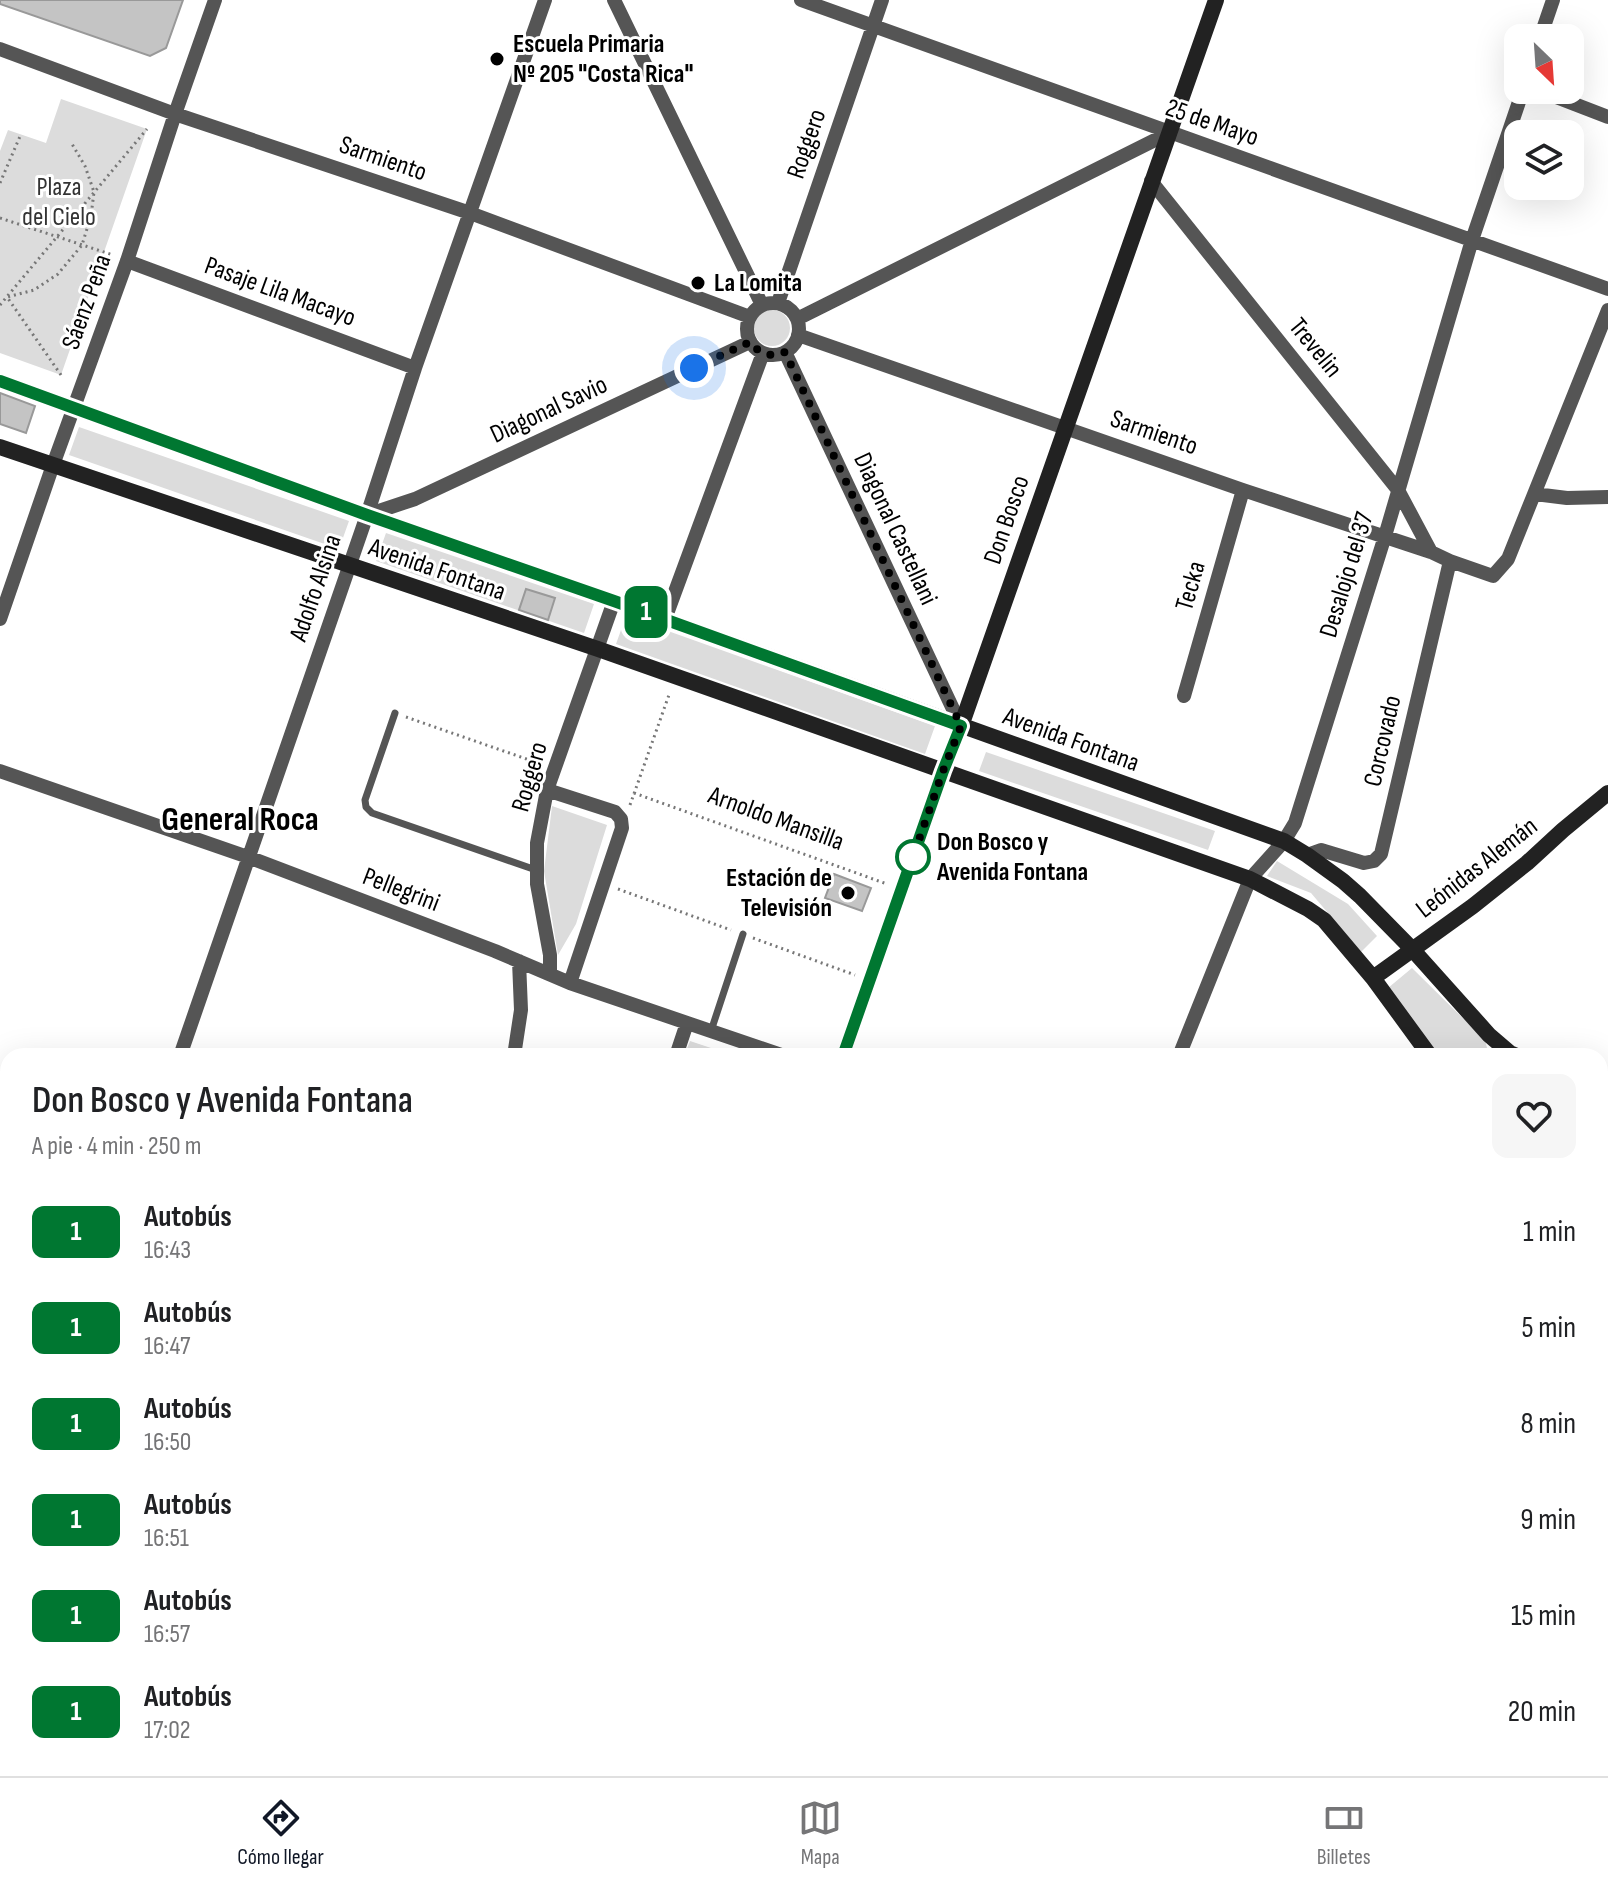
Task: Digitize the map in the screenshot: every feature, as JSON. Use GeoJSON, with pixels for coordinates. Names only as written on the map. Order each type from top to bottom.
{"type":"FeatureCollection","features":[{"type":"Feature","properties":{"kind":"street","name":"Sáenz Peña"},"geometry":{"type":"LineString","coordinates":[[0,619],[127,261],[215,0]]}},
{"type":"Feature","properties":{"kind":"street","name":"Adolfo Alsina"},"geometry":{"type":"LineString","coordinates":[[183,1048],[415,368],[545,0]]}},
{"type":"Feature","properties":{"kind":"street"},"geometry":{"type":"LineString","coordinates":[[614,0],[762,305]]}},
{"type":"Feature","properties":{"kind":"street","name":"25 de Mayo"},"geometry":{"type":"LineString","coordinates":[[801,0],[1608,289]]}},
{"type":"Feature","properties":{"kind":"street","name":"Roggero"},"geometry":{"type":"LineString","coordinates":[[778,303],[882,0]]}},
{"type":"Feature","properties":{"kind":"street","name":"Don Bosco"},"geometry":{"type":"LineString","coordinates":[[846,1048],[1216,0]]}},
{"type":"Feature","properties":{"kind":"street"},"geometry":{"type":"LineString","coordinates":[[1545,24],[1553,0]]}},
{"type":"Feature","properties":{"kind":"street","name":"Sarmiento"},"geometry":{"type":"LineString","coordinates":[[0,49],[175,114],[470,213],[750,317]]}},
{"type":"Feature","properties":{"kind":"street","name":"Desalojo del 37"},"geometry":{"type":"LineString","coordinates":[[1182,1048],[1250,879],[1284,841],[1295,823],[1385,536],[1472,240],[1518,104]]}},
{"type":"Feature","properties":{"kind":"street"},"geometry":{"type":"LineString","coordinates":[[1574,104],[1608,117]]}},
{"type":"Feature","properties":{"kind":"street"},"geometry":{"type":"LineString","coordinates":[[797,319],[1169,133]]}},
{"type":"Feature","properties":{"kind":"street","name":"Trevelin"},"geometry":{"type":"LineString","coordinates":[[1151,181],[1398,490],[1431,552]]}},
{"type":"Feature","properties":{"kind":"street","name":"Pasaje Lila Macayo"},"geometry":{"type":"LineString","coordinates":[[127,261],[415,368]]}},
{"type":"Feature","properties":{"kind":"street"},"geometry":{"type":"LineString","coordinates":[[778,303],[793,311],[799,327],[795,343],[785,352],[772,355],[756,349],[750,342],[747,325],[762,305],[778,303]]}},
{"type":"Feature","properties":{"kind":"street"},"geometry":{"type":"LineString","coordinates":[[1608,310],[1535,494],[1567,498],[1608,497]]}},
{"type":"Feature","properties":{"kind":"street","name":"Sarmiento"},"geometry":{"type":"LineString","coordinates":[[798,335],[1243,490],[1385,536],[1493,576],[1508,559],[1535,494]]}},
{"type":"Feature","properties":{"kind":"street","name":"Diagonal Savio"},"geometry":{"type":"LineString","coordinates":[[367,515],[415,499],[750,342]]}},
{"type":"Feature","properties":{"kind":"street","name":"Diagonal Castellani"},"geometry":{"type":"LineString","coordinates":[[785,352],[961,726]]}},
{"type":"Feature","properties":{"kind":"street"},"geometry":{"type":"LineString","coordinates":[[665,619],[763,353]]}},
{"type":"Feature","properties":{"kind":"street","name":"Avenida Fontana"},"geometry":{"type":"LineString","coordinates":[[0,381],[1284,841],[1343,881],[1412,949],[1504,1048]]}},
{"type":"Feature","properties":{"kind":"street","name":"Avenida Fontana"},"geometry":{"type":"LineString","coordinates":[[0,447],[598,649],[1250,879],[1324,920],[1373,978],[1424,1048]]}},
{"type":"Feature","properties":{"kind":"street","name":"Tecka"},"geometry":{"type":"LineString","coordinates":[[1184,696],[1243,490]]}},
{"type":"Feature","properties":{"kind":"street","name":"Corcovado"},"geometry":{"type":"LineString","coordinates":[[1307,855],[1321,850],[1364,863],[1374,861],[1381,854],[1450,561]]}},
{"type":"Feature","properties":{"kind":"street","name":"Roggero"},"geometry":{"type":"LineString","coordinates":[[550,973],[550,955],[537,884],[537,843],[547,790],[614,601]]}},
{"type":"Feature","properties":{"kind":"street","name":"Pellegrini"},"geometry":{"type":"LineString","coordinates":[[0,771],[248,857],[570,983],[761,1048]]}},
{"type":"Feature","properties":{"kind":"street"},"geometry":{"type":"LineString","coordinates":[[547,790],[615,812],[621,823],[570,983]]}},
{"type":"Feature","properties":{"kind":"street","name":"Leónidas Alemán"},"geometry":{"type":"LineString","coordinates":[[1373,978],[1516,872],[1608,793]]}},
{"type":"Feature","properties":{"kind":"street"},"geometry":{"type":"LineString","coordinates":[[515,1048],[521,1010],[519,961]]}},
{"type":"Feature","properties":{"kind":"street"},"geometry":{"type":"LineString","coordinates":[[679,1048],[687,1023]]}},
{"type":"Feature","properties":{"kind":"lane"},"geometry":{"type":"LineString","coordinates":[[395,713],[365,800],[366,807],[372,813],[536,870]]}},
{"type":"Feature","properties":{"kind":"lane"},"geometry":{"type":"LineString","coordinates":[[711,1031],[743,934]]}},
{"type":"Feature","properties":{"kind":"path"},"geometry":{"type":"LineString","coordinates":[[0,305],[147,129]]}},
{"type":"Feature","properties":{"kind":"path"},"geometry":{"type":"LineString","coordinates":[[0,183],[21,134]]}},
{"type":"Feature","properties":{"kind":"path"},"geometry":{"type":"LineString","coordinates":[[7,297],[34,290],[58,274],[82,245],[94,192],[85,166],[72,144]]}},
{"type":"Feature","properties":{"kind":"path"},"geometry":{"type":"LineString","coordinates":[[0,218],[127,261]]}},
{"type":"Feature","properties":{"kind":"path"},"geometry":{"type":"LineString","coordinates":[[7,297],[61,375]]}},
{"type":"Feature","properties":{"kind":"path"},"geometry":{"type":"LineString","coordinates":[[621,823],[676,677]]}},
{"type":"Feature","properties":{"kind":"path"},"geometry":{"type":"LineString","coordinates":[[395,713],[555,769]]}},
{"type":"Feature","properties":{"kind":"path","name":"Arnoldo Mansilla"},"geometry":{"type":"LineString","coordinates":[[634,793],[902,890]]}},
{"type":"Feature","properties":{"kind":"green space","name":"Plaza del Cielo"},"geometry":{"type":"Polygon","coordinates":[[[61,99],[147,129],[61,375],[0,353],[0,151],[8,130],[46,143],[61,99]]]}},
{"type":"Feature","properties":{"kind":"green space"},"geometry":{"type":"Polygon","coordinates":[[[772,310],[785,315],[790,328],[785,341],[772,346],[759,341],[754,328],[759,315],[772,310]]]}},
{"type":"Feature","properties":{"kind":"green space"},"geometry":{"type":"Polygon","coordinates":[[[79,427],[349,521],[339,549],[69,455],[79,427]]]}},
{"type":"Feature","properties":{"kind":"green space"},"geometry":{"type":"Polygon","coordinates":[[[386,533],[594,604],[584,633],[376,561],[386,533]]]}},
{"type":"Feature","properties":{"kind":"green space"},"geometry":{"type":"Polygon","coordinates":[[[626,616],[935,726],[925,754],[616,644],[626,616]]]}},
{"type":"Feature","properties":{"kind":"green space"},"geometry":{"type":"Polygon","coordinates":[[[986,752],[1215,831],[1208,850],[979,771],[986,752]]]}},
{"type":"Feature","properties":{"kind":"green space"},"geometry":{"type":"Polygon","coordinates":[[[552,806],[607,825],[576,924],[558,955],[544,871],[552,806]]]}},
{"type":"Feature","properties":{"kind":"green space"},"geometry":{"type":"Polygon","coordinates":[[[1277,861],[1348,904],[1377,936],[1361,952],[1311,893],[1267,876],[1277,861]]]}},
{"type":"Feature","properties":{"kind":"green space"},"geometry":{"type":"Polygon","coordinates":[[[1412,968],[1485,1040],[1487,1048],[1429,1048],[1388,988],[1412,968]]]}},
{"type":"Feature","properties":{"kind":"green space"},"geometry":{"type":"Polygon","coordinates":[[[690,1041],[711,1048],[687,1048],[690,1041]]]}},
{"type":"Feature","properties":{"kind":"building"},"geometry":{"type":"Polygon","coordinates":[[[0,0],[183,0],[166,48],[150,56],[0,4],[0,0]]]}},
{"type":"Feature","properties":{"kind":"building"},"geometry":{"type":"Polygon","coordinates":[[[0,393],[35,406],[26,433],[0,424],[0,393]]]}},
{"type":"Feature","properties":{"kind":"building"},"geometry":{"type":"Polygon","coordinates":[[[526,589],[555,598],[548,620],[519,610],[526,589]]]}},
{"type":"Feature","properties":{"kind":"building","name":"Estación de Televisión"},"geometry":{"type":"Polygon","coordinates":[[[834,874],[871,888],[862,911],[825,898],[834,874]]]}},
{"type":"Feature","properties":{"kind":"bus line","name":"1"},"geometry":{"type":"LineString","coordinates":[[0,381],[961,726],[846,1048]]}},
{"type":"Feature","properties":{"kind":"place","name":"Escuela Primaria Nº 205 \"Costa Rica\""},"geometry":{"type":"Point","coordinates":[497,59]}},
{"type":"Feature","properties":{"kind":"place","name":"La Lomita"},"geometry":{"type":"Point","coordinates":[698,283]}},
{"type":"Feature","properties":{"kind":"place","name":"Don Bosco y Avenida Fontana"},"geometry":{"type":"Point","coordinates":[913,857]}},
{"type":"Feature","properties":{"kind":"place","name":"Estación de Televisión"},"geometry":{"type":"Point","coordinates":[848,893]}},
{"type":"Feature","properties":{"kind":"district","name":"General Roca"},"geometry":{"type":"Point","coordinates":[240,819]}},
{"type":"Feature","properties":{"kind":"route"},"geometry":{"type":"LineString","coordinates":[[694,368],[750,342],[763,353],[772,355],[785,352],[961,726],[913,857]]}}]}
